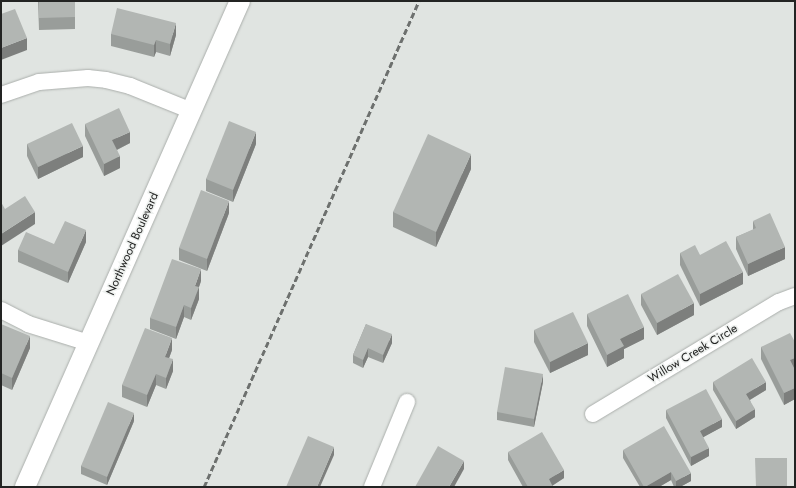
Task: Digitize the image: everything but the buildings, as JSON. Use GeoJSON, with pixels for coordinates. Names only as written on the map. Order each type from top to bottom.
{"type":"FeatureCollection","features":[{"type":"Feature","properties":{"kind":"street","name":"Northwood Boulevard"},"geometry":{"type":"LineString","coordinates":[[25,487],[240,1]]}},
{"type":"Feature","properties":{"kind":"street"},"geometry":{"type":"LineString","coordinates":[[1,95],[39,82],[88,78],[106,80],[130,86],[192,111]]}},
{"type":"Feature","properties":{"kind":"street","name":"Willow Creek Circle"},"geometry":{"type":"LineString","coordinates":[[593,414],[779,302],[795,296]]}},
{"type":"Feature","properties":{"kind":"street"},"geometry":{"type":"LineString","coordinates":[[1,310],[28,324],[89,343]]}},
{"type":"Feature","properties":{"kind":"street"},"geometry":{"type":"LineString","coordinates":[[372,487],[407,402]]}},
{"type":"Feature","properties":{"kind":"railway"},"geometry":{"type":"LineString","coordinates":[[204,487],[419,1]]}}]}
